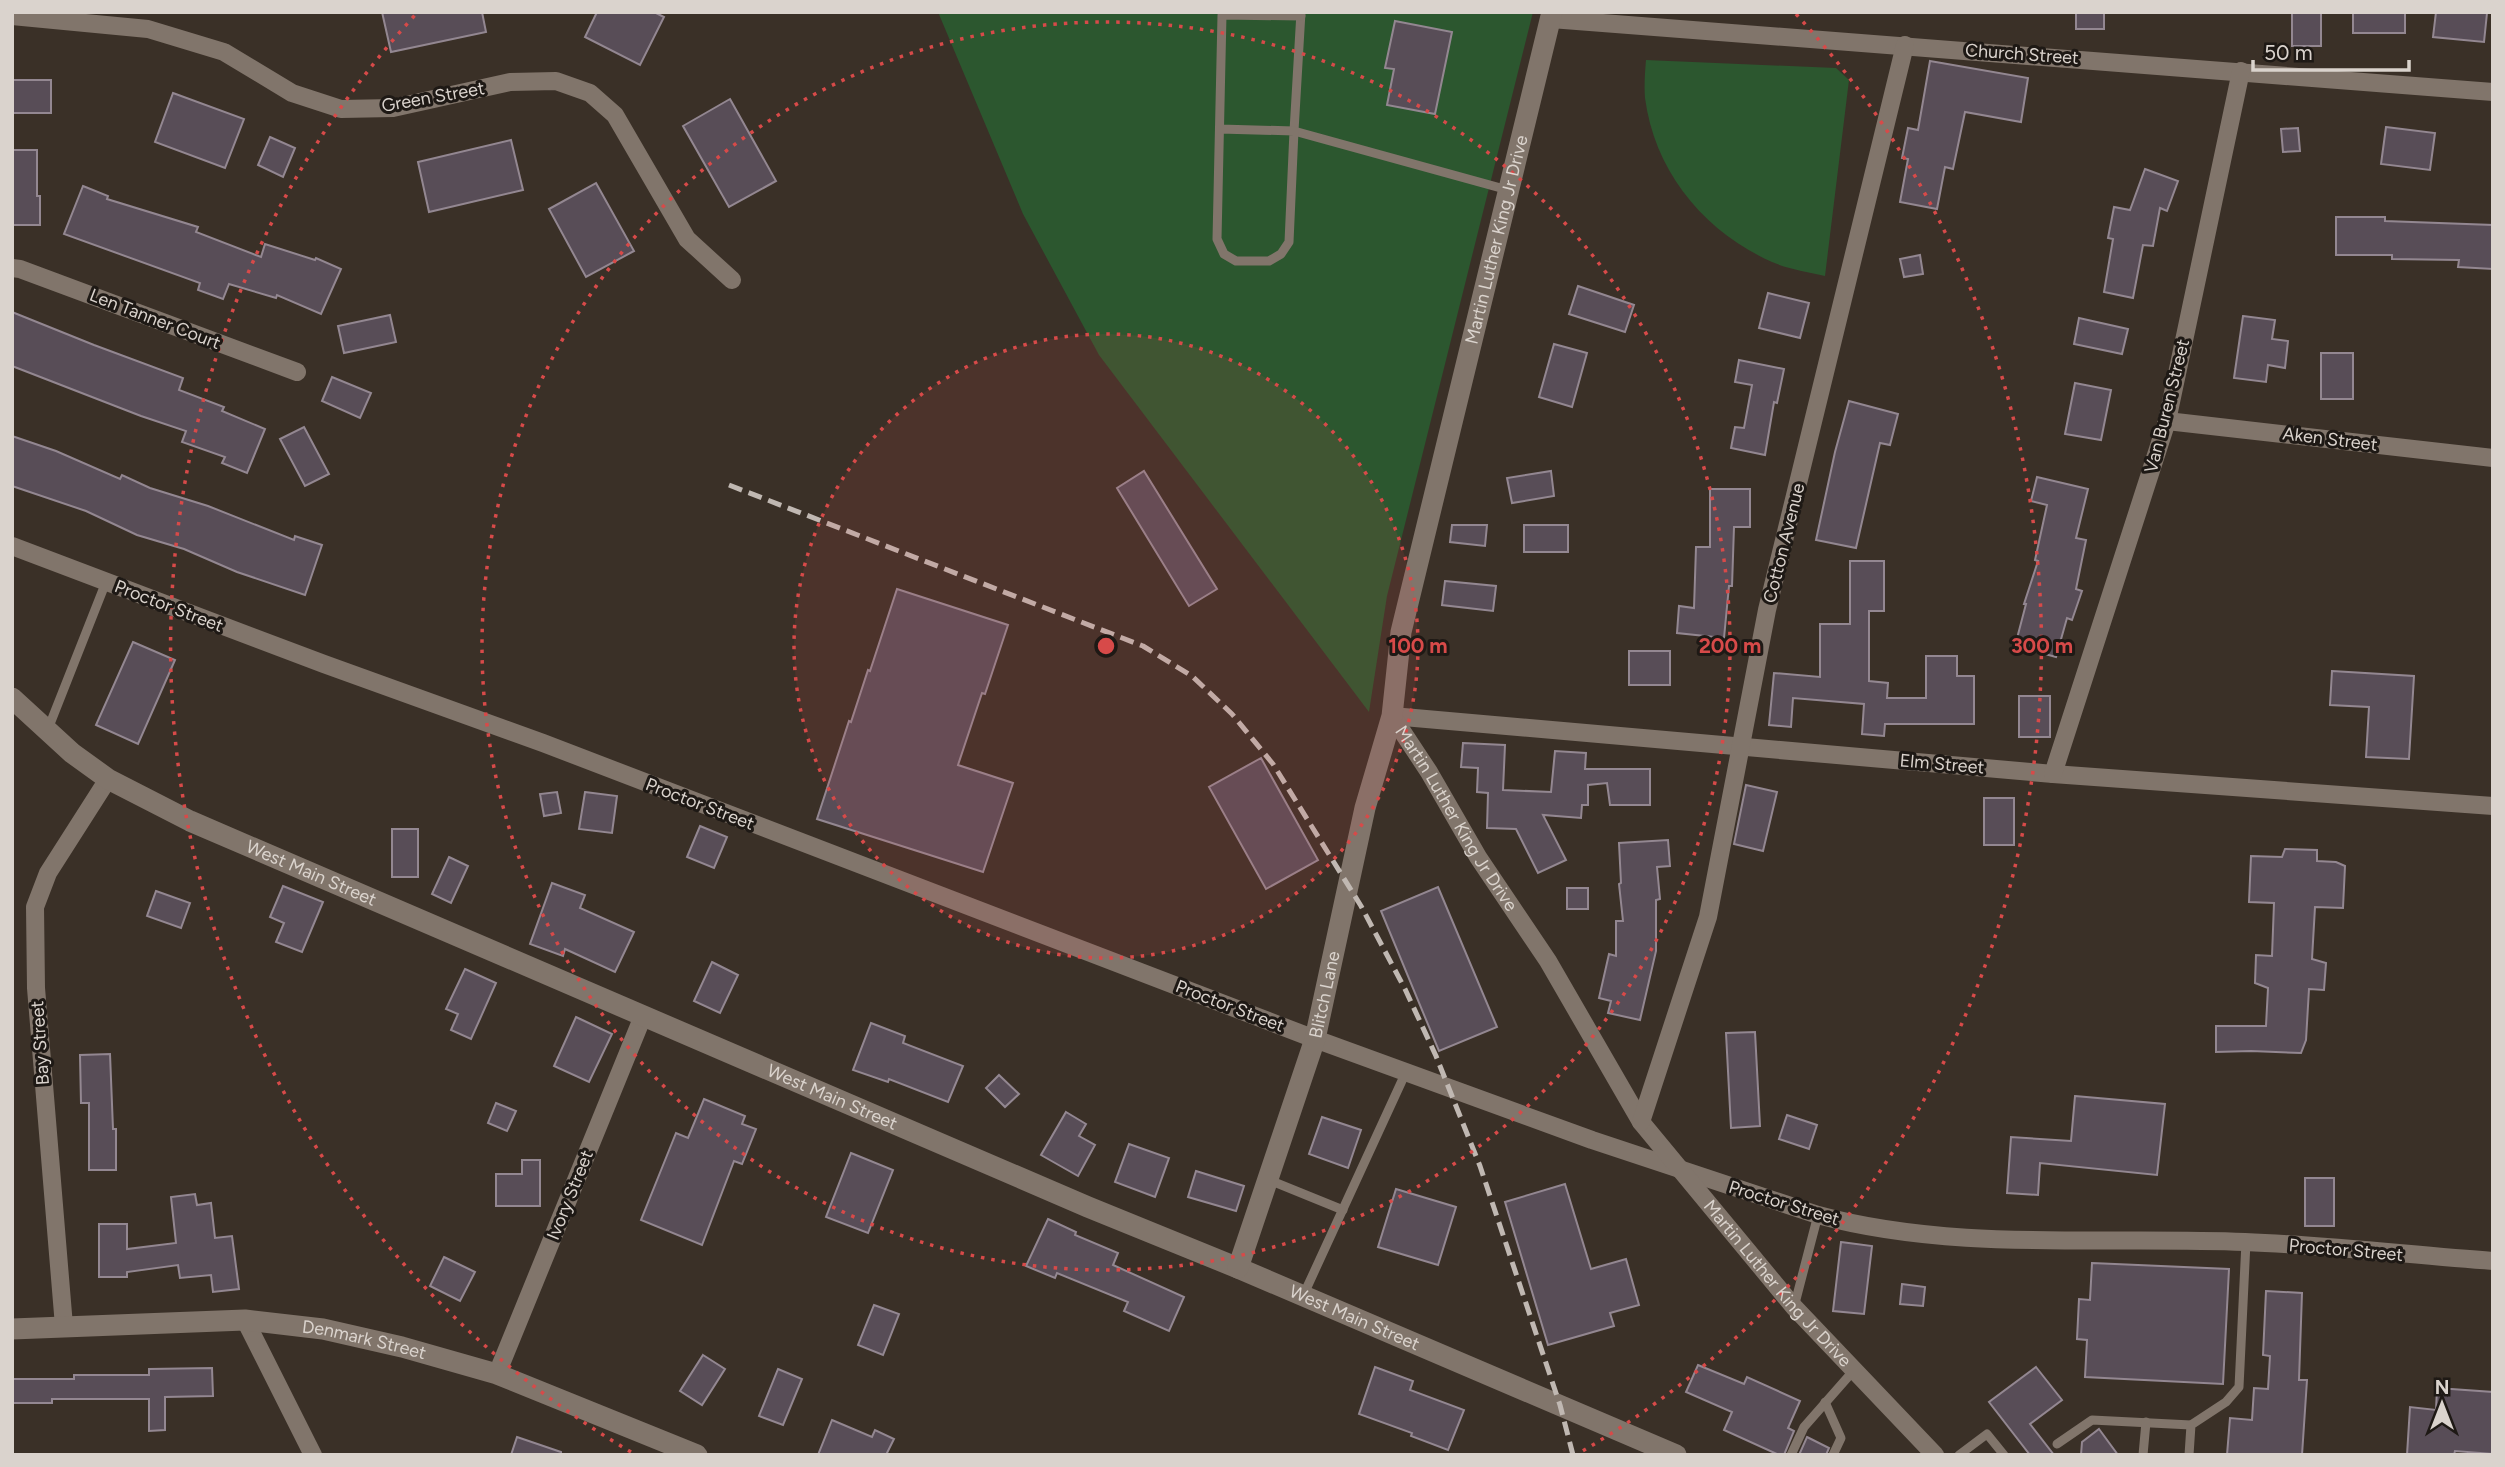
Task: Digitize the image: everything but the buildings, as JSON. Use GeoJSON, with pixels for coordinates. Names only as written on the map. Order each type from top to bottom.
{"type":"FeatureCollection","features":[{"type":"Feature","properties":{"kind":"street","name":"Green Street"},"geometry":{"type":"LineString","coordinates":[[12,16],[148,29],[224,52],[292,93],[341,109],[393,108],[510,82],[556,81],[590,93],[615,115],[687,239],[732,280]]}},
{"type":"Feature","properties":{"kind":"street","name":"Church Street"},"geometry":{"type":"LineString","coordinates":[[1551,16],[2493,92]]}},
{"type":"Feature","properties":{"kind":"street","name":"Martin Luther King Jr Drive"},"geometry":{"type":"LineString","coordinates":[[1551,16],[1401,632],[1392,716],[1429,772],[1478,857],[1548,961],[1641,1122],[1794,1307],[1935,1455]]}},
{"type":"Feature","properties":{"kind":"street","name":"Cotton Avenue"},"geometry":{"type":"LineString","coordinates":[[1641,1122],[1708,917],[1767,610],[1905,45]]}},
{"type":"Feature","properties":{"kind":"street","name":"Van Buren Street"},"geometry":{"type":"LineString","coordinates":[[2053,774],[2167,421],[2241,71]]}},
{"type":"Feature","properties":{"kind":"street","name":"Len Tanner Court"},"geometry":{"type":"LineString","coordinates":[[12,268],[297,372]]}},
{"type":"Feature","properties":{"kind":"street","name":"Aken Street"},"geometry":{"type":"LineString","coordinates":[[2167,421],[2493,458]]}},
{"type":"Feature","properties":{"kind":"street","name":"Proctor Street"},"geometry":{"type":"LineString","coordinates":[[12,546],[324,664],[543,743],[1315,1039],[1680,1171],[1849,1224],[1936,1237],[2245,1242],[2493,1261]]}},
{"type":"Feature","properties":{"kind":"street","name":"West Main Street"},"geometry":{"type":"LineString","coordinates":[[12,698],[72,753],[108,779],[190,821],[1088,1207],[1676,1455]]}},
{"type":"Feature","properties":{"kind":"street","name":"Elm Street"},"geometry":{"type":"LineString","coordinates":[[1392,716],[2053,774],[2493,806]]}},
{"type":"Feature","properties":{"kind":"street","name":"Blitch Lane"},"geometry":{"type":"LineString","coordinates":[[1238,1268],[1315,1039],[1365,808],[1392,716]]}},
{"type":"Feature","properties":{"kind":"street","name":"Bay Street"},"geometry":{"type":"LineString","coordinates":[[64,1325],[36,988],[35,907],[48,873],[108,779]]}},
{"type":"Feature","properties":{"kind":"street","name":"Ivory Street"},"geometry":{"type":"LineString","coordinates":[[497,1374],[643,1016]]}},
{"type":"Feature","properties":{"kind":"street","name":"Denmark Street"},"geometry":{"type":"LineString","coordinates":[[12,1329],[245,1320],[323,1329],[402,1347],[497,1374],[697,1455]]}},
{"type":"Feature","properties":{"kind":"street"},"geometry":{"type":"LineString","coordinates":[[245,1320],[313,1455]]}},
{"type":"Feature","properties":{"kind":"lane"},"geometry":{"type":"LineString","coordinates":[[1301,14],[1289,242],[1281,254],[1269,261],[1236,261],[1224,254],[1217,239],[1222,15],[1301,14]]}},
{"type":"Feature","properties":{"kind":"lane"},"geometry":{"type":"LineString","coordinates":[[1220,129],[1294,131],[1509,190]]}},
{"type":"Feature","properties":{"kind":"lane"},"geometry":{"type":"LineString","coordinates":[[47,730],[106,582]]}},
{"type":"Feature","properties":{"kind":"lane"},"geometry":{"type":"LineString","coordinates":[[1303,1296],[1406,1072]]}},
{"type":"Feature","properties":{"kind":"lane"},"geometry":{"type":"LineString","coordinates":[[1268,1180],[1343,1210]]}},
{"type":"Feature","properties":{"kind":"lane"},"geometry":{"type":"LineString","coordinates":[[1794,1307],[1818,1215]]}},
{"type":"Feature","properties":{"kind":"lane"},"geometry":{"type":"LineString","coordinates":[[2057,1444],[2092,1420],[2191,1425],[2226,1402],[2239,1387],[2245,1242]]}},
{"type":"Feature","properties":{"kind":"lane"},"geometry":{"type":"LineString","coordinates":[[1791,1455],[1804,1427],[1855,1369]]}},
{"type":"Feature","properties":{"kind":"lane"},"geometry":{"type":"LineString","coordinates":[[1825,1402],[1841,1438],[1833,1455]]}},
{"type":"Feature","properties":{"kind":"lane"},"geometry":{"type":"LineString","coordinates":[[2143,1455],[2146,1422]]}},
{"type":"Feature","properties":{"kind":"lane"},"geometry":{"type":"LineString","coordinates":[[2189,1455],[2191,1425]]}},
{"type":"Feature","properties":{"kind":"lane"},"geometry":{"type":"LineString","coordinates":[[1959,1455],[1987,1434],[2004,1455]]}},
{"type":"Feature","properties":{"kind":"green space"},"geometry":{"type":"Polygon","coordinates":[[[938,12],[1533,12],[1387,596],[1369,712],[1099,355],[1023,214],[938,12]]]}},
{"type":"Feature","properties":{"kind":"green space"},"geometry":{"type":"Polygon","coordinates":[[[1646,60],[1836,68],[1849,80],[1825,276],[1772,262],[1748,249],[1705,217],[1687,197],[1660,151],[1651,125],[1645,98],[1646,60]]]}},
{"type":"Feature","properties":{"kind":"railway"},"geometry":{"type":"LineString","coordinates":[[729,485],[1143,646],[1192,676],[1232,714],[1273,764],[1361,906],[1405,989],[1436,1056],[1480,1166],[1560,1405],[1573,1455]]}}]}
